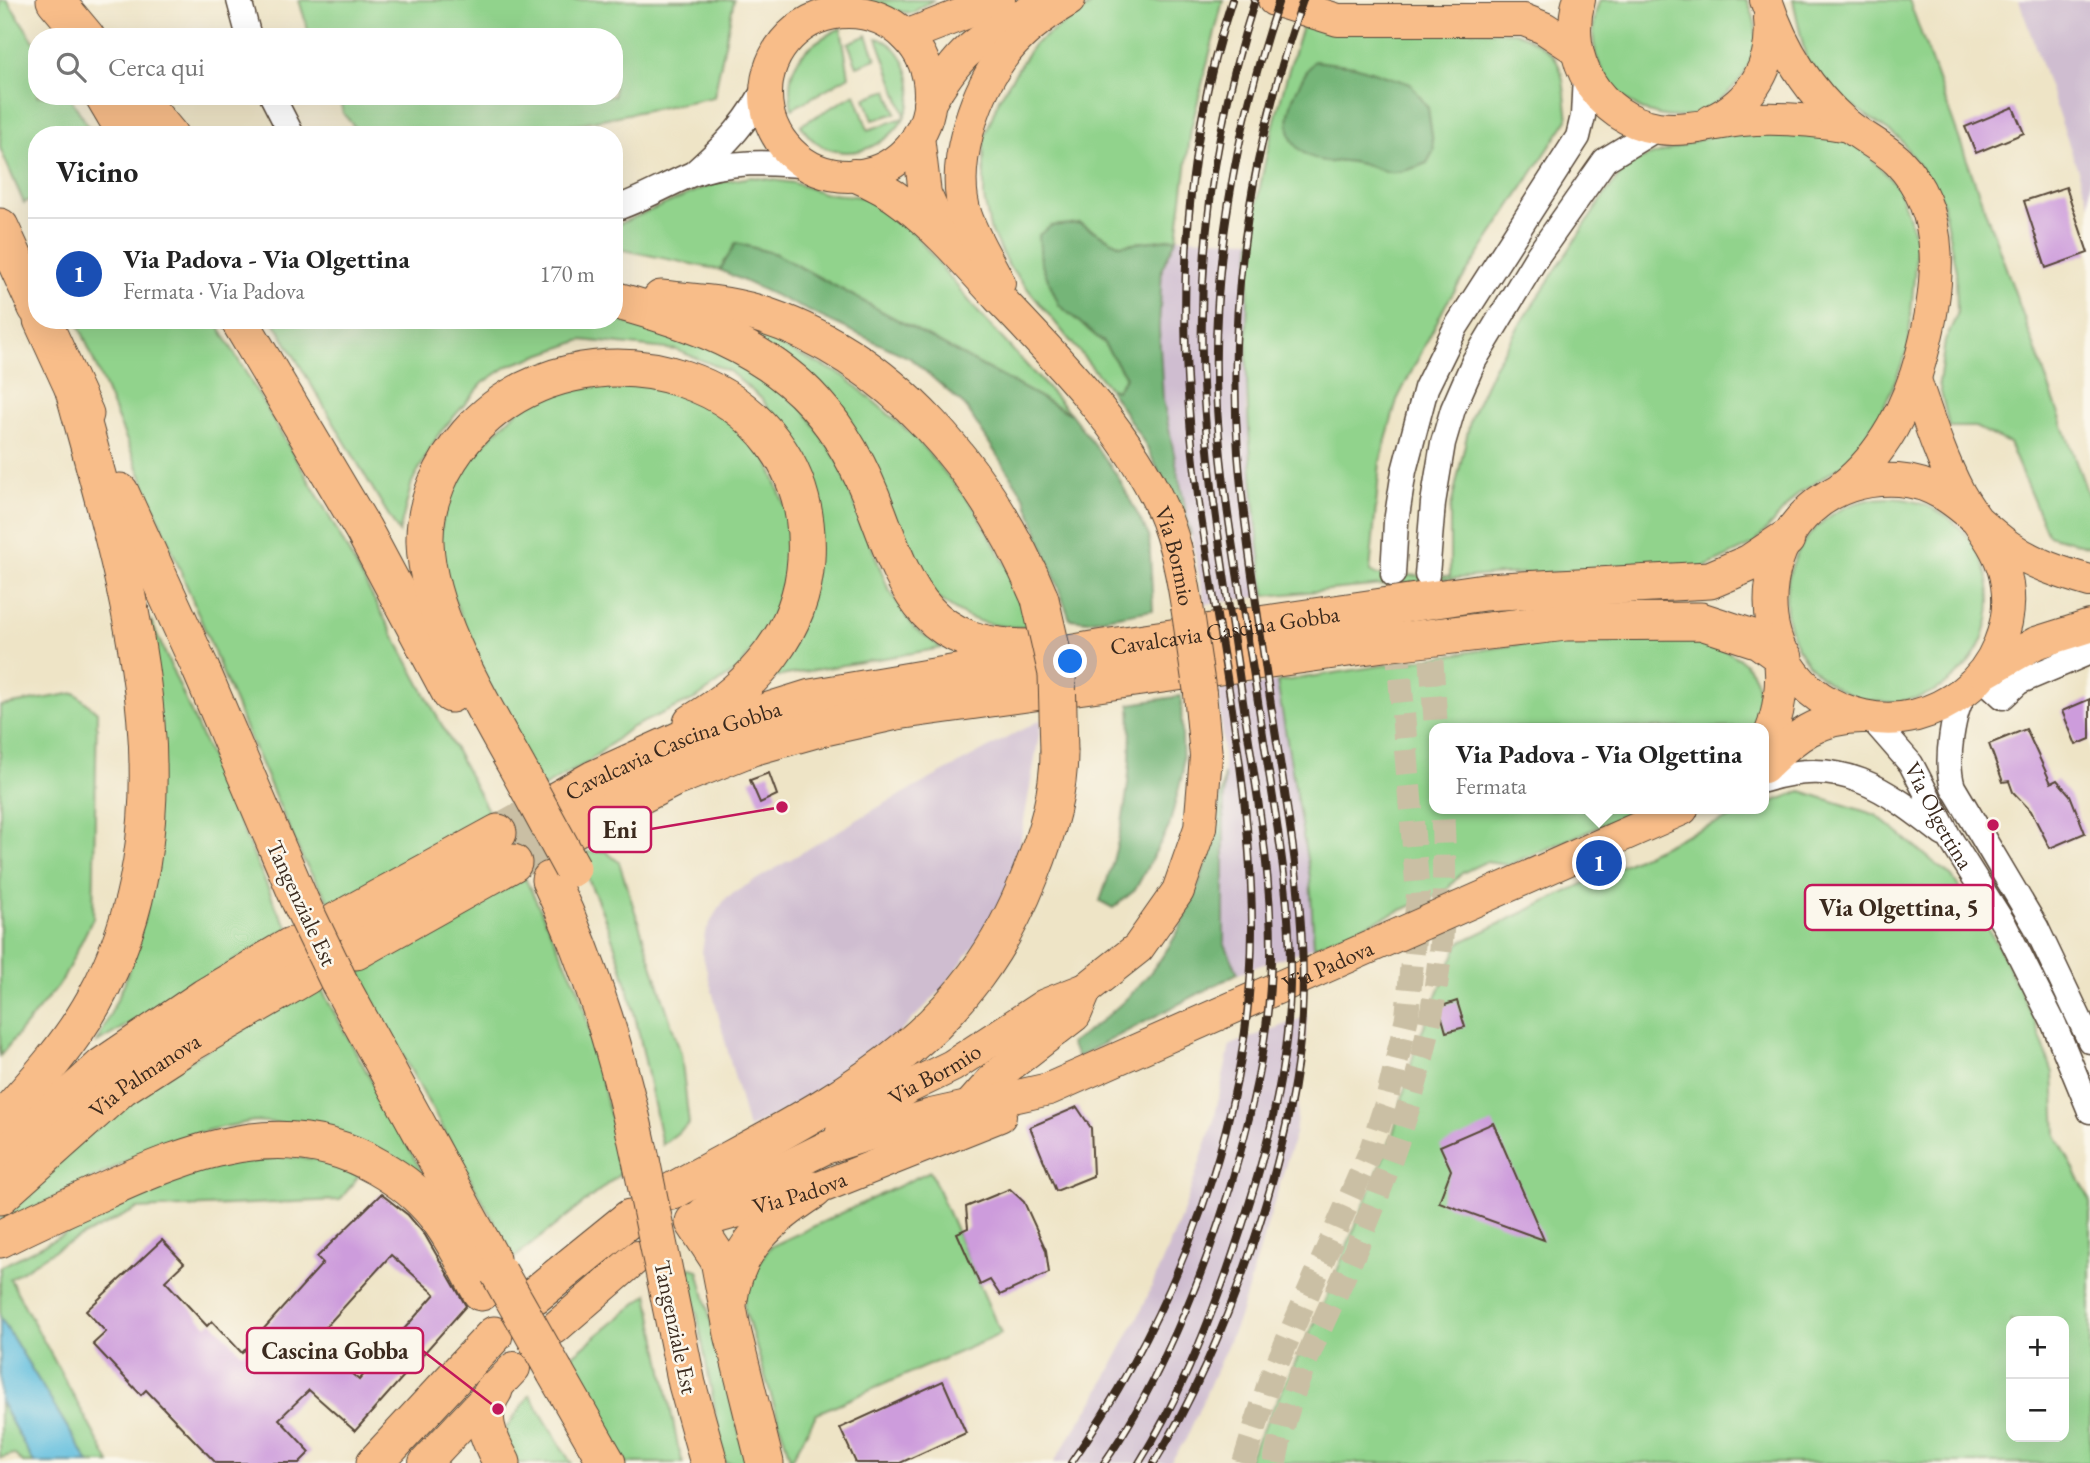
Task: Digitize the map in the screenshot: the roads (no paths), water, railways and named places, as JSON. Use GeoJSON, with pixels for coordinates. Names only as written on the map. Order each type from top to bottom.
{"type":"FeatureCollection","features":[{"type":"Feature","properties":{"kind":"highway"},"geometry":{"type":"LineString","coordinates":[[46,0],[63,28]]}},
{"type":"Feature","properties":{"kind":"highway"},"geometry":{"type":"LineString","coordinates":[[55,0],[78,28]]}},
{"type":"Feature","properties":{"kind":"highway"},"geometry":{"type":"LineString","coordinates":[[109,105],[122,126]]}},
{"type":"Feature","properties":{"kind":"highway"},"geometry":{"type":"LineString","coordinates":[[144,105],[161,126]]}},
{"type":"Feature","properties":{"kind":"highway"},"geometry":{"type":"LineString","coordinates":[[0,227],[28,288]]}},
{"type":"Feature","properties":{"kind":"highway"},"geometry":{"type":"LineString","coordinates":[[623,296],[717,304],[756,313],[814,338],[852,360],[900,396],[937,430],[974,476],[1010,532],[1040,600],[1057,674],[1059,752],[1051,813],[1018,906],[979,970],[938,1021],[893,1063],[844,1097],[776,1137],[673,1191]]}},
{"type":"Feature","properties":{"kind":"highway"},"geometry":{"type":"LineString","coordinates":[[623,303],[715,334],[765,360],[807,395],[850,452],[909,590],[921,606],[945,627],[982,644],[1000,648],[1104,648]]}},
{"type":"Feature","properties":{"kind":"highway","name":"Tangenziale Est"},"geometry":{"type":"LineString","coordinates":[[46,329],[199,665],[300,901],[312,969],[490,1283],[525,1379],[603,1456]]}},
{"type":"Feature","properties":{"kind":"highway","name":"Tangenziale Est"},"geometry":{"type":"LineString","coordinates":[[244,329],[546,828],[613,1040],[641,1160],[687,1384],[709,1463]]}},
{"type":"Feature","properties":{"kind":"highway"},"geometry":{"type":"LineString","coordinates":[[546,828],[437,607],[425,542],[432,497],[443,469],[460,443],[488,414],[520,391],[575,372],[620,368],[655,371],[689,380],[721,395],[748,414],[772,441],[788,467],[802,504],[806,528],[805,578],[800,600],[782,638],[769,657],[738,691],[705,715],[594,779]]}},
{"type":"Feature","properties":{"kind":"highway"},"geometry":{"type":"LineString","coordinates":[[0,1122],[64,1048],[96,997],[121,939],[146,845],[149,793],[146,727],[133,623],[120,558],[74,391]]}},
{"type":"Feature","properties":{"kind":"highway","name":"Cavalcavia Cascina Gobba"},"geometry":{"type":"LineString","coordinates":[[546,828],[594,779],[691,735],[811,698],[1104,648],[1484,592],[1710,580],[1750,563],[1786,539]]}},
{"type":"Feature","properties":{"kind":"highway","name":"Cavalcavia Cascina Gobba"},"geometry":{"type":"LineString","coordinates":[[546,828],[752,747],[897,711],[1370,645],[1556,623],[1701,621],[1759,640],[1781,652]]}},
{"type":"Feature","properties":{"kind":"highway"},"geometry":{"type":"LineString","coordinates":[[337,920],[505,848],[356,951]]}},
{"type":"Feature","properties":{"kind":"highway","name":"Via Palmanova"},"geometry":{"type":"LineString","coordinates":[[0,1160],[103,1066],[223,986],[312,969]]}},
{"type":"Feature","properties":{"kind":"highway","name":"Via Palmanova"},"geometry":{"type":"LineString","coordinates":[[0,1196],[122,1087],[312,969]]}},
{"type":"Feature","properties":{"kind":"highway"},"geometry":{"type":"LineString","coordinates":[[0,1239],[186,1156],[245,1141],[285,1139],[346,1150],[409,1188],[442,1223],[490,1283]]}},
{"type":"Feature","properties":{"kind":"highway"},"geometry":{"type":"LineString","coordinates":[[729,1300],[734,1273],[747,1247],[783,1210],[814,1190]]}},
{"type":"Feature","properties":{"kind":"highway"},"geometry":{"type":"LineString","coordinates":[[535,1295],[630,1218]]}},
{"type":"Feature","properties":{"kind":"highway"},"geometry":{"type":"LineString","coordinates":[[688,1225],[714,1248],[729,1300],[733,1334],[765,1463]]}},
{"type":"Feature","properties":{"kind":"highway"},"geometry":{"type":"LineString","coordinates":[[375,1463],[494,1335]]}},
{"type":"Feature","properties":{"kind":"highway"},"geometry":{"type":"LineString","coordinates":[[502,1463],[484,1418],[485,1403],[525,1379]]}},
{"type":"Feature","properties":{"kind":"main road"},"geometry":{"type":"LineString","coordinates":[[788,39],[797,0]]}},
{"type":"Feature","properties":{"kind":"main road"},"geometry":{"type":"LineString","coordinates":[[906,36],[999,0]]}},
{"type":"Feature","properties":{"kind":"main road"},"geometry":{"type":"LineString","coordinates":[[929,104],[929,80],[924,64],[906,36],[884,20],[845,6],[807,23],[788,39],[774,59],[767,83],[768,112],[778,136],[792,153],[810,166],[827,173],[854,175],[891,163],[918,136],[929,104],[949,69],[974,44],[1056,0]]}},
{"type":"Feature","properties":{"kind":"main road"},"geometry":{"type":"LineString","coordinates":[[1015,315],[965,214],[961,180],[964,153],[984,85],[1002,57],[1030,29],[1069,0]]}},
{"type":"Feature","properties":{"kind":"main road"},"geometry":{"type":"LineString","coordinates":[[1274,0],[1321,16],[1347,21],[1524,20],[1544,28],[1581,62],[1611,107],[1630,119],[1658,128],[1779,118],[1849,126]]}},
{"type":"Feature","properties":{"kind":"main road"},"geometry":{"type":"LineString","coordinates":[[1579,0],[1574,27],[1581,62]]}},
{"type":"Feature","properties":{"kind":"main road"},"geometry":{"type":"LineString","coordinates":[[1700,125],[1733,108],[1758,81],[1770,47],[1768,5]]}},
{"type":"Feature","properties":{"kind":"main road"},"geometry":{"type":"LineString","coordinates":[[1768,5],[1785,48],[1804,77],[1849,126],[1874,140],[1901,164],[1917,190],[1931,222],[1936,251],[1936,278],[1927,337],[1916,380],[1889,432],[1865,468],[1806,512],[1786,539],[1770,583],[1770,615],[1781,652],[1802,682],[1826,701],[1870,717]]}},
{"type":"Feature","properties":{"kind":"main road","name":"Via Bormio"},"geometry":{"type":"LineString","coordinates":[[918,136],[925,194],[947,242]]}},
{"type":"Feature","properties":{"kind":"main road","name":"Via Bormio"},"geometry":{"type":"LineString","coordinates":[[825,1148],[862,1118],[909,1087],[952,1066],[1045,1005],[1086,989],[1138,948],[1178,891],[1186,873],[1200,828],[1206,756],[1187,606],[1171,532],[1148,481],[1100,414],[1015,315],[947,242],[900,200],[854,175]]}},
{"type":"Feature","properties":{"kind":"main road"},"geometry":{"type":"LineString","coordinates":[[1916,380],[1946,466],[1998,549],[2004,567],[2008,606],[2000,643],[1983,687]]}},
{"type":"Feature","properties":{"kind":"main road"},"geometry":{"type":"LineString","coordinates":[[1834,493],[1866,482],[1901,480],[1934,488],[1976,517],[2020,554],[2045,567],[2090,581]]}},
{"type":"Feature","properties":{"kind":"main road"},"geometry":{"type":"LineString","coordinates":[[1769,761],[1801,733],[1829,722],[1870,717],[1900,718],[1929,712],[1983,687],[2029,646],[2090,626]]}},
{"type":"Feature","properties":{"kind":"main road"},"geometry":{"type":"LineString","coordinates":[[1769,732],[1777,712],[1781,652]]}},
{"type":"Feature","properties":{"kind":"main road","name":"Via Padova"},"geometry":{"type":"LineString","coordinates":[[968,1107],[1040,1091],[1671,814]]}},
{"type":"Feature","properties":{"kind":"main road","name":"Via Bormio"},"geometry":{"type":"LineString","coordinates":[[968,1107],[1004,1069],[1075,1015],[1086,989]]}},
{"type":"Feature","properties":{"kind":"main road"},"geometry":{"type":"LineString","coordinates":[[939,1126],[933,1095],[952,1066]]}},
{"type":"Feature","properties":{"kind":"main road"},"geometry":{"type":"LineString","coordinates":[[939,1126],[1006,1113],[1040,1091]]}},
{"type":"Feature","properties":{"kind":"main road"},"geometry":{"type":"LineString","coordinates":[[939,1126],[968,1107]]}},
{"type":"Feature","properties":{"kind":"main road","name":"Via Padova"},"geometry":{"type":"LineString","coordinates":[[688,1225],[716,1202],[825,1148],[939,1126]]}},
{"type":"Feature","properties":{"kind":"main road","name":"Via Padova"},"geometry":{"type":"LineString","coordinates":[[688,1225],[814,1190],[939,1126]]}},
{"type":"Feature","properties":{"kind":"main road"},"geometry":{"type":"LineString","coordinates":[[555,1328],[637,1257]]}},
{"type":"Feature","properties":{"kind":"main road"},"geometry":{"type":"LineString","coordinates":[[425,1463],[525,1379]]}},
{"type":"Feature","properties":{"kind":"street"},"geometry":{"type":"LineString","coordinates":[[239,0],[247,28]]}},
{"type":"Feature","properties":{"kind":"street"},"geometry":{"type":"LineString","coordinates":[[1393,574],[1395,530],[1404,471],[1426,388],[1450,336],[1578,137],[1583,116],[1581,62]]}},
{"type":"Feature","properties":{"kind":"street"},"geometry":{"type":"LineString","coordinates":[[692,174],[721,149],[754,112],[767,83]]}},
{"type":"Feature","properties":{"kind":"street"},"geometry":{"type":"LineString","coordinates":[[277,105],[287,126]]}},
{"type":"Feature","properties":{"kind":"street"},"geometry":{"type":"LineString","coordinates":[[1427,575],[1441,452],[1452,409],[1474,361],[1532,263],[1605,160],[1658,128]]}},
{"type":"Feature","properties":{"kind":"street"},"geometry":{"type":"LineString","coordinates":[[623,205],[692,174],[755,163],[810,166]]}},
{"type":"Feature","properties":{"kind":"street"},"geometry":{"type":"LineString","coordinates":[[1983,687],[2019,682],[2090,652]]}},
{"type":"Feature","properties":{"kind":"street","name":"Via Olgettina"},"geometry":{"type":"LineString","coordinates":[[1983,687],[1961,697],[1949,765],[1952,787],[2026,910],[2090,1041]]}},
{"type":"Feature","properties":{"kind":"street","name":"Via Olgettina"},"geometry":{"type":"LineString","coordinates":[[1870,717],[1911,764],[1952,841],[1989,899],[2032,979],[2090,1111]]}},
{"type":"Feature","properties":{"kind":"street"},"geometry":{"type":"LineString","coordinates":[[1769,779],[1806,772],[1858,778],[1892,795],[1952,841]]}},
{"type":"Feature","properties":{"kind":"water"},"geometry":{"type":"Polygon","coordinates":[[[0,1317],[89,1463],[34,1463],[0,1401],[0,1317]]]}},
{"type":"Feature","properties":{"kind":"tunnel"},"geometry":{"type":"LineString","coordinates":[[1429,624],[1436,723]]}},
{"type":"Feature","properties":{"kind":"tunnel"},"geometry":{"type":"LineString","coordinates":[[1244,1463],[1270,1380],[1370,1152],[1387,1101],[1407,1017],[1418,895],[1396,628]]}},
{"type":"Feature","properties":{"kind":"tunnel"},"geometry":{"type":"LineString","coordinates":[[498,833],[550,804]]}},
{"type":"Feature","properties":{"kind":"tunnel"},"geometry":{"type":"LineString","coordinates":[[1275,1463],[1288,1408],[1298,1381],[1378,1194],[1414,1088],[1427,1036],[1442,928],[1442,814]]}},
{"type":"Feature","properties":{"kind":"tunnel"},"geometry":{"type":"LineString","coordinates":[[513,863],[566,833]]}},
{"type":"Feature","properties":{"kind":"railway"},"geometry":{"type":"LineString","coordinates":[[1071,1463],[1110,1403],[1145,1340],[1176,1275],[1202,1207],[1224,1138],[1239,1067],[1249,996],[1252,924],[1246,818],[1233,713],[1199,503],[1187,376],[1185,313],[1192,186],[1201,124],[1214,61],[1232,0]]}},
{"type":"Feature","properties":{"kind":"railway"},"geometry":{"type":"LineString","coordinates":[[1104,1463],[1136,1412],[1166,1353],[1194,1289],[1219,1221],[1257,1083],[1267,1018],[1271,925],[1266,859],[1212,485],[1202,358],[1204,267],[1214,176],[1231,87],[1255,0]]}},
{"type":"Feature","properties":{"kind":"railway"},"geometry":{"type":"LineString","coordinates":[[1139,1463],[1165,1417],[1199,1345],[1239,1236],[1270,1130],[1288,1022],[1290,951],[1285,883],[1224,485],[1217,408],[1216,356],[1222,253],[1238,150],[1263,49],[1279,0]]}},
{"type":"Feature","properties":{"kind":"railway"},"geometry":{"type":"LineString","coordinates":[[1154,1463],[1206,1364],[1252,1247],[1271,1186],[1297,1068],[1303,973],[1298,891],[1247,540],[1238,453],[1236,338],[1240,280],[1257,166],[1285,55],[1303,0]]}},
{"type":"Feature","properties":{"kind":"place","name":"Eni"},"geometry":{"type":"Point","coordinates":[782,807]}},
{"type":"Feature","properties":{"kind":"place","name":"Via Olgettina, 5"},"geometry":{"type":"Point","coordinates":[1993,825]}},
{"type":"Feature","properties":{"kind":"place","name":"Via Padova - Via Olgettina"},"geometry":{"type":"Point","coordinates":[1599,863]}},
{"type":"Feature","properties":{"kind":"place","name":"Cascina Gobba"},"geometry":{"type":"Point","coordinates":[498,1409]}}]}
